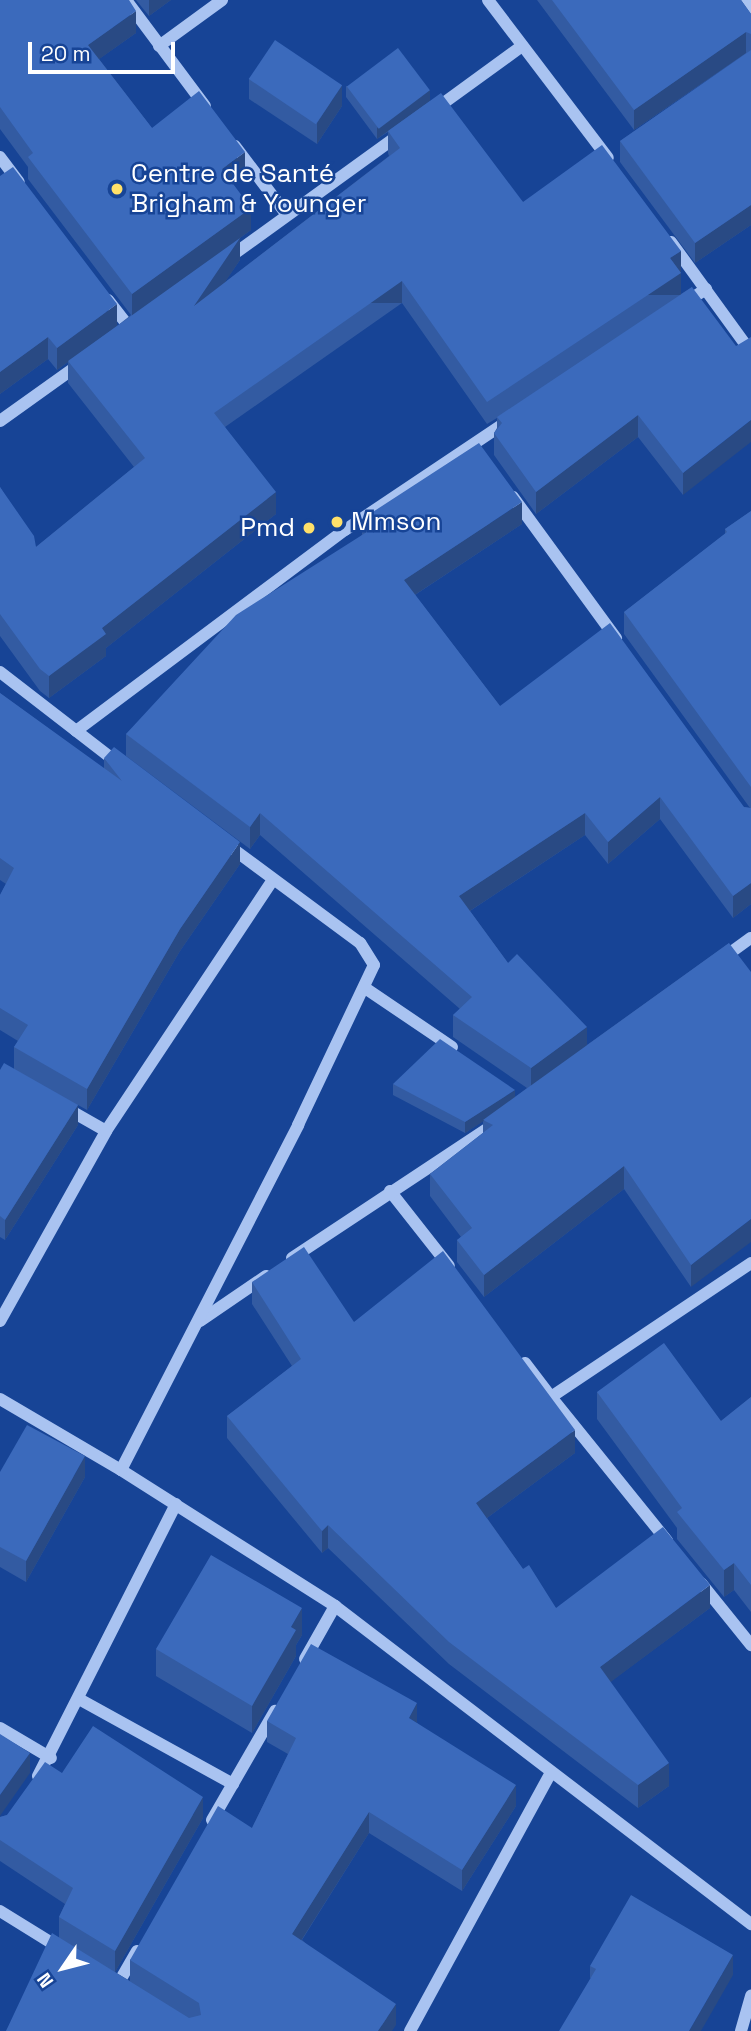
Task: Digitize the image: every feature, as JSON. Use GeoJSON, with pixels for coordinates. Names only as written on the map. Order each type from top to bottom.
{"type":"FeatureCollection","features":[{"type":"Feature","properties":{"kind":"street"},"geometry":{"type":"LineString","coordinates":[[126,0],[287,215]]}},
{"type":"Feature","properties":{"kind":"street"},"geometry":{"type":"LineString","coordinates":[[159,46],[222,0]]}},
{"type":"Feature","properties":{"kind":"street"},"geometry":{"type":"LineString","coordinates":[[488,0],[615,160]]}},
{"type":"Feature","properties":{"kind":"street"},"geometry":{"type":"LineString","coordinates":[[745,0],[751,8]]}},
{"type":"Feature","properties":{"kind":"street"},"geometry":{"type":"LineString","coordinates":[[421,119],[522,46]]}},
{"type":"Feature","properties":{"kind":"street"},"geometry":{"type":"LineString","coordinates":[[220,264],[410,127]]}},
{"type":"Feature","properties":{"kind":"street"},"geometry":{"type":"LineString","coordinates":[[0,158],[24,189]]}},
{"type":"Feature","properties":{"kind":"street"},"geometry":{"type":"LineString","coordinates":[[665,235],[751,352]]}},
{"type":"Feature","properties":{"kind":"street"},"geometry":{"type":"LineString","coordinates":[[97,285],[124,332],[141,320]]}},
{"type":"Feature","properties":{"kind":"street"},"geometry":{"type":"LineString","coordinates":[[671,312],[706,289]]}},
{"type":"Feature","properties":{"kind":"street"},"geometry":{"type":"LineString","coordinates":[[0,421],[97,351]]}},
{"type":"Feature","properties":{"kind":"street"},"geometry":{"type":"LineString","coordinates":[[76,731],[345,530],[520,412]]}},
{"type":"Feature","properties":{"kind":"street"},"geometry":{"type":"LineString","coordinates":[[474,443],[482,454]]}},
{"type":"Feature","properties":{"kind":"street"},"geometry":{"type":"LineString","coordinates":[[506,488],[629,656]]}},
{"type":"Feature","properties":{"kind":"street"},"geometry":{"type":"LineString","coordinates":[[0,672],[131,773]]}},
{"type":"Feature","properties":{"kind":"street"},"geometry":{"type":"LineString","coordinates":[[121,1469],[366,988],[374,965],[370,955],[218,839]]}},
{"type":"Feature","properties":{"kind":"street"},"geometry":{"type":"LineString","coordinates":[[0,1321],[106,1131],[273,880]]}},
{"type":"Feature","properties":{"kind":"street"},"geometry":{"type":"LineString","coordinates":[[707,968],[751,938]]}},
{"type":"Feature","properties":{"kind":"street"},"geometry":{"type":"LineString","coordinates":[[366,988],[465,1056]]}},
{"type":"Feature","properties":{"kind":"street"},"geometry":{"type":"LineString","coordinates":[[47,1098],[106,1131]]}},
{"type":"Feature","properties":{"kind":"street"},"geometry":{"type":"LineString","coordinates":[[197,1323],[390,1191],[508,1116]]}},
{"type":"Feature","properties":{"kind":"street"},"geometry":{"type":"LineString","coordinates":[[390,1191],[455,1274]]}},
{"type":"Feature","properties":{"kind":"street"},"geometry":{"type":"LineString","coordinates":[[551,1397],[751,1263]]}},
{"type":"Feature","properties":{"kind":"street"},"geometry":{"type":"LineString","coordinates":[[512,1347],[673,1548]]}},
{"type":"Feature","properties":{"kind":"street"},"geometry":{"type":"LineString","coordinates":[[0,1399],[121,1469],[335,1606],[550,1774],[751,1924]]}},
{"type":"Feature","properties":{"kind":"street"},"geometry":{"type":"LineString","coordinates":[[29,1789],[51,1758],[176,1504]]}},
{"type":"Feature","properties":{"kind":"street"},"geometry":{"type":"LineString","coordinates":[[690,1570],[751,1645]]}},
{"type":"Feature","properties":{"kind":"street"},"geometry":{"type":"LineString","coordinates":[[294,1677],[335,1606]]}},
{"type":"Feature","properties":{"kind":"street"},"geometry":{"type":"LineString","coordinates":[[79,1699],[233,1784]]}},
{"type":"Feature","properties":{"kind":"street"},"geometry":{"type":"LineString","coordinates":[[206,1831],[281,1701]]}},
{"type":"Feature","properties":{"kind":"street"},"geometry":{"type":"LineString","coordinates":[[0,1728],[51,1758]]}},
{"type":"Feature","properties":{"kind":"street"},"geometry":{"type":"LineString","coordinates":[[410,2031],[550,1774]]}},
{"type":"Feature","properties":{"kind":"street"},"geometry":{"type":"LineString","coordinates":[[0,1911],[71,1955]]}},
{"type":"Feature","properties":{"kind":"street"},"geometry":{"type":"LineString","coordinates":[[106,1977],[123,1988],[145,1937]]}},
{"type":"Feature","properties":{"kind":"street"},"geometry":{"type":"LineString","coordinates":[[741,2031],[751,1996]]}},
{"type":"Feature","properties":{"kind":"building"},"geometry":{"type":"Polygon","coordinates":[[[0,0],[129,0],[136,11],[88,45],[152,128],[199,91],[245,152],[222,169],[251,208],[132,294],[28,157],[33,153],[0,107],[0,0]]]}},
{"type":"Feature","properties":{"kind":"building"},"geometry":{"type":"Polygon","coordinates":[[[552,0],[741,0],[751,14],[751,34],[746,32],[634,110],[552,0]]]}},
{"type":"Feature","properties":{"kind":"building"},"geometry":{"type":"Polygon","coordinates":[[[275,40],[342,85],[316,124],[249,79],[275,40]]]}},
{"type":"Feature","properties":{"kind":"building"},"geometry":{"type":"Polygon","coordinates":[[[398,48],[430,90],[379,129],[347,87],[398,48]]]}},
{"type":"Feature","properties":{"kind":"building"},"geometry":{"type":"Polygon","coordinates":[[[751,50],[751,205],[695,243],[620,141],[751,50]]]}},
{"type":"Feature","properties":{"kind":"building"},"geometry":{"type":"Polygon","coordinates":[[[441,93],[523,202],[602,145],[681,251],[670,258],[681,273],[487,402],[402,281],[214,413],[276,492],[102,628],[106,634],[49,676],[40,669],[0,614],[0,487],[34,536],[36,547],[145,458],[68,361],[240,238],[194,306],[400,148],[388,131],[441,93]]]}},
{"type":"Feature","properties":{"kind":"building"},"geometry":{"type":"Polygon","coordinates":[[[13,167],[117,304],[57,348],[48,337],[0,372],[0,176],[13,167]]]}},
{"type":"Feature","properties":{"kind":"building"},"geometry":{"type":"Polygon","coordinates":[[[692,287],[736,346],[751,337],[751,420],[683,473],[638,415],[536,492],[494,433],[502,423],[497,417],[692,287]]]}},
{"type":"Feature","properties":{"kind":"building"},"geometry":{"type":"Polygon","coordinates":[[[479,443],[522,502],[404,580],[500,706],[610,623],[744,807],[751,808],[751,883],[733,896],[660,797],[608,842],[585,813],[459,896],[508,963],[517,954],[587,1027],[531,1068],[453,1015],[472,997],[260,813],[250,827],[126,734],[236,615],[370,530],[362,519],[479,443]]]}},
{"type":"Feature","properties":{"kind":"building"},"geometry":{"type":"Polygon","coordinates":[[[751,511],[751,787],[624,612],[751,511]]]}},
{"type":"Feature","properties":{"kind":"building"},"geometry":{"type":"Polygon","coordinates":[[[0,693],[122,781],[104,758],[114,747],[240,842],[180,929],[87,1089],[14,1047],[28,1025],[0,1008],[0,895],[14,868],[0,858],[0,693]]]}},
{"type":"Feature","properties":{"kind":"building"},"geometry":{"type":"Polygon","coordinates":[[[729,943],[751,972],[751,1219],[691,1265],[624,1166],[484,1275],[457,1240],[472,1228],[430,1174],[493,1125],[483,1120],[729,943]]]}},
{"type":"Feature","properties":{"kind":"building"},"geometry":{"type":"Polygon","coordinates":[[[440,1039],[515,1090],[465,1122],[393,1084],[440,1039]]]}},
{"type":"Feature","properties":{"kind":"building"},"geometry":{"type":"Polygon","coordinates":[[[4,1063],[78,1105],[5,1220],[0,1216],[0,1070],[4,1063]]]}},
{"type":"Feature","properties":{"kind":"building"},"geometry":{"type":"Polygon","coordinates":[[[304,1247],[354,1322],[443,1251],[575,1430],[476,1503],[523,1569],[529,1565],[556,1608],[663,1527],[710,1585],[600,1667],[669,1763],[638,1785],[449,1642],[328,1525],[322,1531],[227,1416],[301,1359],[252,1282],[304,1247]]]}},
{"type":"Feature","properties":{"kind":"building"},"geometry":{"type":"Polygon","coordinates":[[[664,1343],[721,1421],[751,1397],[751,1585],[734,1563],[724,1570],[677,1512],[682,1508],[597,1392],[664,1343]]]}},
{"type":"Feature","properties":{"kind":"building"},"geometry":{"type":"Polygon","coordinates":[[[27,1425],[85,1456],[26,1561],[0,1547],[0,1472],[27,1425]]]}},
{"type":"Feature","properties":{"kind":"building"},"geometry":{"type":"Polygon","coordinates":[[[211,1555],[302,1608],[291,1627],[296,1630],[252,1706],[156,1649],[211,1555]]]}},
{"type":"Feature","properties":{"kind":"building"},"geometry":{"type":"Polygon","coordinates":[[[311,1644],[417,1703],[409,1718],[516,1785],[462,1870],[369,1812],[292,1934],[396,2004],[378,2031],[6,2031],[52,1933],[189,2018],[201,2015],[199,2003],[130,1960],[218,1806],[252,1828],[296,1738],[267,1721],[311,1644]]]}},
{"type":"Feature","properties":{"kind":"building"},"geometry":{"type":"Polygon","coordinates":[[[93,1726],[203,1797],[115,1951],[59,1917],[73,1888],[0,1840],[0,1817],[7,1815],[45,1762],[62,1773],[93,1726]]]}},
{"type":"Feature","properties":{"kind":"building"},"geometry":{"type":"Polygon","coordinates":[[[0,1734],[30,1753],[0,1795],[0,1734]]]}},
{"type":"Feature","properties":{"kind":"building"},"geometry":{"type":"Polygon","coordinates":[[[631,1895],[733,1955],[689,2031],[559,2031],[596,1969],[590,1966],[631,1895]]]}},
{"type":"Feature","properties":{"kind":"place","name":"Centre de Santé Brigham & Younger"},"geometry":{"type":"Point","coordinates":[117,189]}},
{"type":"Feature","properties":{"kind":"place","name":"Mmson"},"geometry":{"type":"Point","coordinates":[337,522]}},
{"type":"Feature","properties":{"kind":"place","name":"Pmd"},"geometry":{"type":"Point","coordinates":[309,528]}}]}
